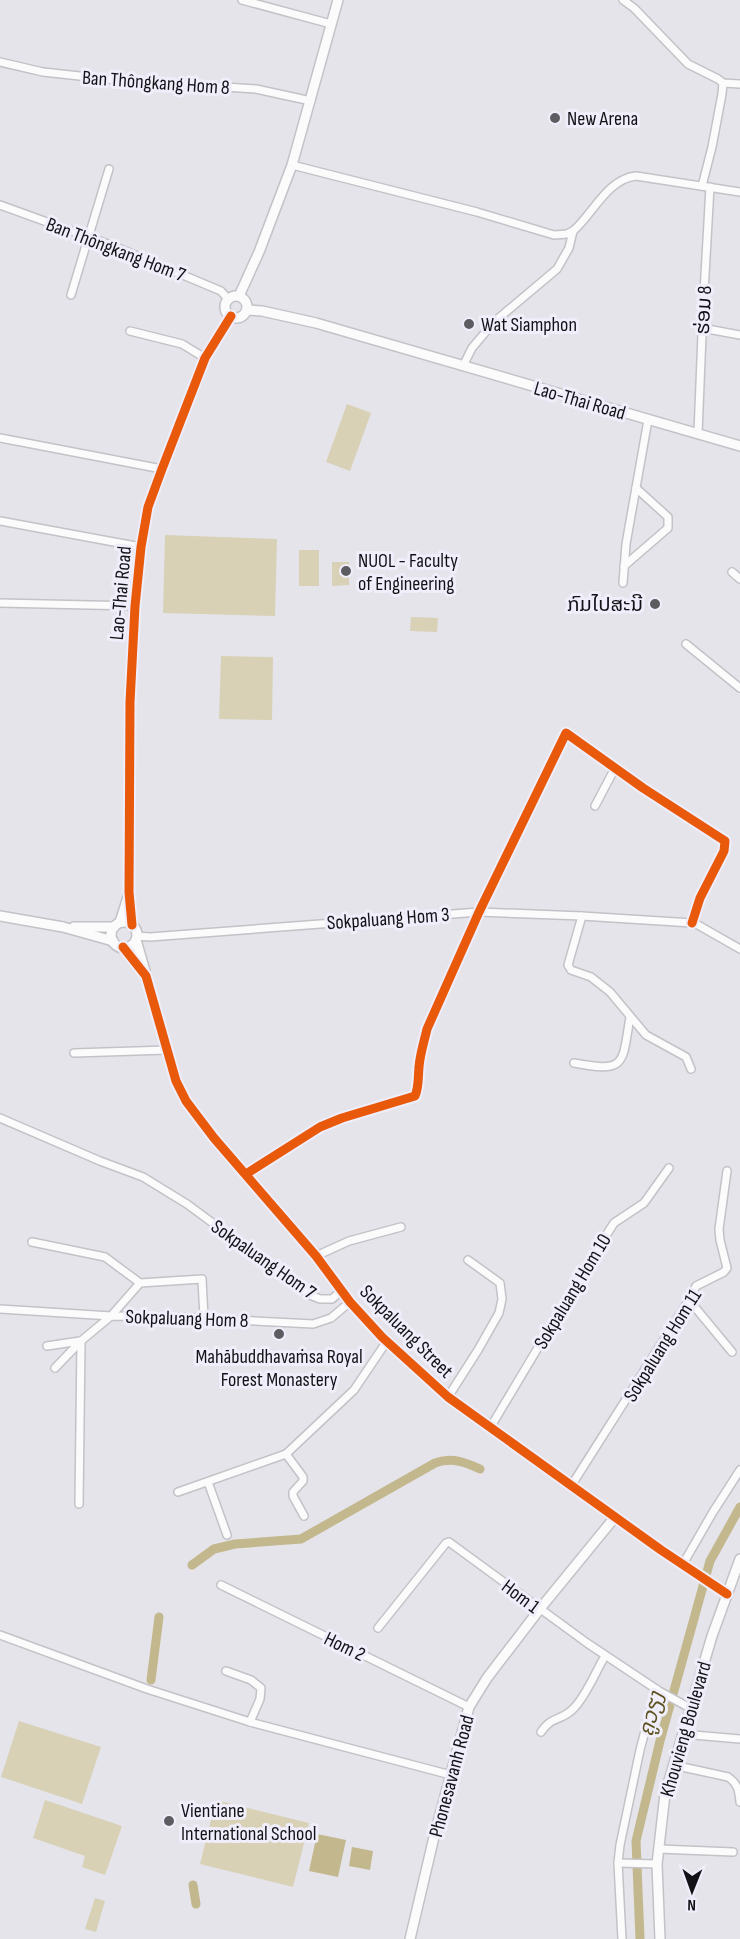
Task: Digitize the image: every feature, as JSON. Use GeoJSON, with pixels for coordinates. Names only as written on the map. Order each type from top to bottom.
{"type":"FeatureCollection","features":[{"type":"Feature","properties":{"kind":"street"},"geometry":{"type":"LineString","coordinates":[[242,0],[331,24]]}},
{"type":"Feature","properties":{"kind":"street"},"geometry":{"type":"LineString","coordinates":[[239,296],[259,252],[292,165],[338,0]]}},
{"type":"Feature","properties":{"kind":"street"},"geometry":{"type":"LineString","coordinates":[[623,0],[634,8],[688,64],[718,78],[723,83],[740,84]]}},
{"type":"Feature","properties":{"kind":"street","name":"Ban Thôngkang Hom 8"},"geometry":{"type":"LineString","coordinates":[[0,62],[43,72],[116,80],[256,89],[311,101]]}},
{"type":"Feature","properties":{"kind":"street"},"geometry":{"type":"LineString","coordinates":[[702,186],[723,83]]}},
{"type":"Feature","properties":{"kind":"street"},"geometry":{"type":"LineString","coordinates":[[292,165],[477,212],[554,235],[573,231],[624,178],[636,176],[740,192]]}},
{"type":"Feature","properties":{"kind":"street"},"geometry":{"type":"LineString","coordinates":[[71,295],[101,189],[109,169]]}},
{"type":"Feature","properties":{"kind":"street","name":"ຮ່ອມ 8"},"geometry":{"type":"LineString","coordinates":[[698,433],[710,187]]}},
{"type":"Feature","properties":{"kind":"street","name":"Ban Thôngkang Hom 7"},"geometry":{"type":"LineString","coordinates":[[0,205],[89,237],[115,250],[221,291],[228,299]]}},
{"type":"Feature","properties":{"kind":"street"},"geometry":{"type":"LineString","coordinates":[[463,366],[472,348],[494,322],[557,269],[569,248],[573,231]]}},
{"type":"Feature","properties":{"kind":"street"},"geometry":{"type":"LineString","coordinates":[[239,296],[245,300],[247,310],[241,317],[231,316],[226,308],[228,299],[239,296]]}},
{"type":"Feature","properties":{"kind":"street","name":"Lao-Thai Road"},"geometry":{"type":"LineString","coordinates":[[247,310],[316,323],[740,446]]}},
{"type":"Feature","properties":{"kind":"street","name":"Lao-Thai Road"},"geometry":{"type":"LineString","coordinates":[[132,925],[129,892],[130,702],[135,606],[141,547],[148,507],[205,358],[231,316]]}},
{"type":"Feature","properties":{"kind":"street"},"geometry":{"type":"LineString","coordinates":[[702,328],[740,335]]}},
{"type":"Feature","properties":{"kind":"street"},"geometry":{"type":"LineString","coordinates":[[130,331],[182,344],[205,358]]}},
{"type":"Feature","properties":{"kind":"street"},"geometry":{"type":"LineString","coordinates":[[623,583],[648,420]]}},
{"type":"Feature","properties":{"kind":"street"},"geometry":{"type":"LineString","coordinates":[[0,438],[162,469]]}},
{"type":"Feature","properties":{"kind":"street"},"geometry":{"type":"LineString","coordinates":[[624,566],[668,528],[669,523],[668,517],[636,488]]}},
{"type":"Feature","properties":{"kind":"street"},"geometry":{"type":"LineString","coordinates":[[0,521],[141,547]]}},
{"type":"Feature","properties":{"kind":"street"},"geometry":{"type":"LineString","coordinates":[[732,572],[740,579]]}},
{"type":"Feature","properties":{"kind":"street"},"geometry":{"type":"LineString","coordinates":[[0,603],[135,606]]}},
{"type":"Feature","properties":{"kind":"street"},"geometry":{"type":"LineString","coordinates":[[686,644],[740,688]]}},
{"type":"Feature","properties":{"kind":"street"},"geometry":{"type":"LineString","coordinates":[[246,1174],[320,1127],[415,1096],[418,1090],[422,1047],[427,1029],[478,912],[566,733],[643,788],[725,841],[724,851],[700,898],[692,923]]}},
{"type":"Feature","properties":{"kind":"street"},"geometry":{"type":"LineString","coordinates":[[595,806],[615,768]]}},
{"type":"Feature","properties":{"kind":"street","name":"Lao-Thai Road"},"geometry":{"type":"LineString","coordinates":[[117,924],[129,892]]}},
{"type":"Feature","properties":{"kind":"street","name":"Sokpaluang Hom 3"},"geometry":{"type":"LineString","coordinates":[[136,938],[478,912],[692,923],[740,949]]}},
{"type":"Feature","properties":{"kind":"street"},"geometry":{"type":"LineString","coordinates":[[0,916],[63,927],[113,942],[123,948],[131,945],[136,938],[132,925],[63,927]]}},
{"type":"Feature","properties":{"kind":"street"},"geometry":{"type":"LineString","coordinates":[[582,916],[568,966],[571,970],[591,977],[610,992],[646,1035],[686,1057],[691,1069]]}},
{"type":"Feature","properties":{"kind":"street"},"geometry":{"type":"LineString","coordinates":[[113,942],[111,934],[117,924]]}},
{"type":"Feature","properties":{"kind":"street","name":"Sokpaluang Street"},"geometry":{"type":"LineString","coordinates":[[136,938],[176,1081],[186,1101],[316,1256],[350,1302],[387,1341],[448,1397],[724,1592]]}},
{"type":"Feature","properties":{"kind":"street","name":"Sokpaluang Street"},"geometry":{"type":"LineString","coordinates":[[123,948],[146,976]]}},
{"type":"Feature","properties":{"kind":"street"},"geometry":{"type":"LineString","coordinates":[[574,1063],[605,1067],[621,1061],[630,1017]]}},
{"type":"Feature","properties":{"kind":"street"},"geometry":{"type":"LineString","coordinates":[[74,1053],[167,1050]]}},
{"type":"Feature","properties":{"kind":"street","name":"Sokpaluang Hom 7"},"geometry":{"type":"LineString","coordinates":[[0,1118],[143,1177],[187,1204],[310,1295],[320,1299],[332,1299],[342,1290]]}},
{"type":"Feature","properties":{"kind":"street","name":"Sokpaluang Hom 10"},"geometry":{"type":"LineString","coordinates":[[490,1428],[614,1223],[644,1203],[669,1168]]}},
{"type":"Feature","properties":{"kind":"street","name":"Sokpaluang Hom 11"},"geometry":{"type":"LineString","coordinates":[[572,1486],[696,1286],[724,1272],[727,1268],[719,1229],[727,1171]]}},
{"type":"Feature","properties":{"kind":"street"},"geometry":{"type":"LineString","coordinates":[[316,1256],[350,1241],[401,1227]]}},
{"type":"Feature","properties":{"kind":"street"},"geometry":{"type":"LineString","coordinates":[[32,1242],[105,1257],[140,1283],[202,1279],[204,1318]]}},
{"type":"Feature","properties":{"kind":"street"},"geometry":{"type":"LineString","coordinates":[[448,1397],[492,1328],[502,1299],[500,1283],[468,1260]]}},
{"type":"Feature","properties":{"kind":"street"},"geometry":{"type":"LineString","coordinates":[[0,1309],[111,1316],[140,1283]]}},
{"type":"Feature","properties":{"kind":"street"},"geometry":{"type":"LineString","coordinates":[[689,1300],[732,1352]]}},
{"type":"Feature","properties":{"kind":"street","name":"Sokpaluang Hom 8"},"geometry":{"type":"LineString","coordinates":[[55,1368],[81,1341],[111,1316],[313,1324],[331,1318],[350,1302]]}},
{"type":"Feature","properties":{"kind":"street"},"geometry":{"type":"LineString","coordinates":[[47,1346],[81,1341],[79,1503]]}},
{"type":"Feature","properties":{"kind":"street"},"geometry":{"type":"LineString","coordinates":[[178,1492],[286,1454],[354,1390],[387,1341]]}},
{"type":"Feature","properties":{"kind":"street"},"geometry":{"type":"LineString","coordinates":[[286,1454],[303,1477],[303,1481],[293,1492],[304,1516]]}},
{"type":"Feature","properties":{"kind":"street"},"geometry":{"type":"LineString","coordinates":[[683,1564],[740,1470]]}},
{"type":"Feature","properties":{"kind":"street"},"geometry":{"type":"LineString","coordinates":[[208,1482],[227,1535]]}},
{"type":"Feature","properties":{"kind":"street","name":"Phonesavanh Road"},"geometry":{"type":"LineString","coordinates":[[410,1939],[469,1707],[487,1678],[539,1610],[615,1517]]}},
{"type":"Feature","properties":{"kind":"street","name":"Hom 1"},"geometry":{"type":"LineString","coordinates":[[378,1628],[449,1542],[539,1610],[605,1656],[686,1707]]}},
{"type":"Feature","properties":{"kind":"street","name":"Khouvieng Boulevard"},"geometry":{"type":"LineString","coordinates":[[660,1939],[653,1864],[659,1849],[665,1794],[682,1734],[686,1707],[724,1592],[740,1559]]}},
{"type":"Feature","properties":{"kind":"street","name":"Hom 2"},"geometry":{"type":"LineString","coordinates":[[221,1585],[469,1707]]}},
{"type":"Feature","properties":{"kind":"street"},"geometry":{"type":"LineString","coordinates":[[0,1635],[147,1689],[250,1722],[450,1775]]}},
{"type":"Feature","properties":{"kind":"street"},"geometry":{"type":"LineString","coordinates":[[541,1732],[548,1722],[565,1716],[576,1706],[605,1656]]}},
{"type":"Feature","properties":{"kind":"street"},"geometry":{"type":"LineString","coordinates":[[226,1671],[251,1680],[261,1688],[260,1699],[250,1722]]}},
{"type":"Feature","properties":{"kind":"street"},"geometry":{"type":"LineString","coordinates":[[622,1939],[620,1845],[640,1750],[657,1690]]}},
{"type":"Feature","properties":{"kind":"street"},"geometry":{"type":"LineString","coordinates":[[682,1734],[740,1738]]}},
{"type":"Feature","properties":{"kind":"street"},"geometry":{"type":"LineString","coordinates":[[673,1765],[728,1777],[739,1788],[740,1802]]}},
{"type":"Feature","properties":{"kind":"street"},"geometry":{"type":"LineString","coordinates":[[659,1849],[733,1852]]}},
{"type":"Feature","properties":{"kind":"street"},"geometry":{"type":"LineString","coordinates":[[620,1863],[653,1864]]}},
{"type":"Feature","properties":{"kind":"shaded area"},"geometry":{"type":"Polygon","coordinates":[[[347,404],[371,413],[350,471],[326,462],[347,404]]]}},
{"type":"Feature","properties":{"kind":"shaded area"},"geometry":{"type":"Polygon","coordinates":[[[165,535],[277,539],[275,616],[163,613],[165,535]]]}},
{"type":"Feature","properties":{"kind":"shaded area"},"geometry":{"type":"Polygon","coordinates":[[[299,550],[319,550],[319,586],[299,586],[299,550]]]}},
{"type":"Feature","properties":{"kind":"shaded area"},"geometry":{"type":"Polygon","coordinates":[[[332,562],[349,562],[349,585],[332,586],[332,562]]]}},
{"type":"Feature","properties":{"kind":"shaded area"},"geometry":{"type":"Polygon","coordinates":[[[411,617],[438,618],[437,632],[410,631],[411,617]]]}},
{"type":"Feature","properties":{"kind":"shaded area"},"geometry":{"type":"Polygon","coordinates":[[[221,656],[273,657],[272,720],[219,719],[221,656]]]}},
{"type":"Feature","properties":{"kind":"shaded area"},"geometry":{"type":"Polygon","coordinates":[[[19,1721],[101,1747],[82,1804],[1,1777],[19,1721]]]}},
{"type":"Feature","properties":{"kind":"shaded area"},"geometry":{"type":"Polygon","coordinates":[[[45,1800],[122,1826],[105,1875],[82,1867],[85,1856],[33,1838],[45,1800]]]}},
{"type":"Feature","properties":{"kind":"shaded area"},"geometry":{"type":"Polygon","coordinates":[[[216,1800],[309,1823],[293,1887],[200,1864],[216,1800]]]}},
{"type":"Feature","properties":{"kind":"shaded area"},"geometry":{"type":"Polygon","coordinates":[[[317,1834],[346,1840],[338,1877],[309,1871],[317,1834]]]}},
{"type":"Feature","properties":{"kind":"shaded area"},"geometry":{"type":"Polygon","coordinates":[[[352,1847],[373,1851],[370,1870],[349,1866],[352,1847]]]}},
{"type":"Feature","properties":{"kind":"shaded area"},"geometry":{"type":"Polygon","coordinates":[[[95,1898],[105,1901],[96,1932],[85,1929],[95,1898]]]}},
{"type":"Feature","properties":{"kind":"waterway"},"geometry":{"type":"LineString","coordinates":[[192,1565],[214,1549],[235,1544],[301,1539],[435,1463],[447,1460],[458,1461],[480,1469]]}},
{"type":"Feature","properties":{"kind":"waterway","name":"ຄູວຽງ"},"geometry":{"type":"LineString","coordinates":[[640,1939],[636,1841],[660,1741],[710,1561],[740,1507]]}},
{"type":"Feature","properties":{"kind":"waterway"},"geometry":{"type":"LineString","coordinates":[[151,1680],[159,1617]]}},
{"type":"Feature","properties":{"kind":"waterway"},"geometry":{"type":"LineString","coordinates":[[193,1885],[196,1904]]}},
{"type":"Feature","properties":{"kind":"cycle path"},"geometry":{"type":"LineString","coordinates":[[132,925],[129,892],[130,702],[135,606],[141,547],[148,507],[205,358],[231,316]]}},
{"type":"Feature","properties":{"kind":"cycle path"},"geometry":{"type":"LineString","coordinates":[[246,1174],[320,1127],[415,1096],[420,1057],[427,1029],[479,912],[566,733],[643,788],[725,841],[724,851],[700,898],[692,923]]}},
{"type":"Feature","properties":{"kind":"cycle path"},"geometry":{"type":"LineString","coordinates":[[123,947],[146,976],[176,1081],[186,1101],[214,1138],[316,1256],[350,1302],[382,1337],[448,1397],[661,1550],[727,1594]]}},
{"type":"Feature","properties":{"kind":"place","name":"New Arena"},"geometry":{"type":"Point","coordinates":[555,118]}},
{"type":"Feature","properties":{"kind":"place","name":"Wat Siamphon"},"geometry":{"type":"Point","coordinates":[469,324]}},
{"type":"Feature","properties":{"kind":"place","name":"NUOL - Faculty of Engineering"},"geometry":{"type":"Point","coordinates":[346,571]}},
{"type":"Feature","properties":{"kind":"place","name":"ກົມໄປສະນີ"},"geometry":{"type":"Point","coordinates":[655,604]}},
{"type":"Feature","properties":{"kind":"place","name":"Mahābuddhavaṁsa Royal Forest Monastery"},"geometry":{"type":"Point","coordinates":[279,1334]}},
{"type":"Feature","properties":{"kind":"place","name":"Vientiane International School"},"geometry":{"type":"Point","coordinates":[169,1821]}}]}
